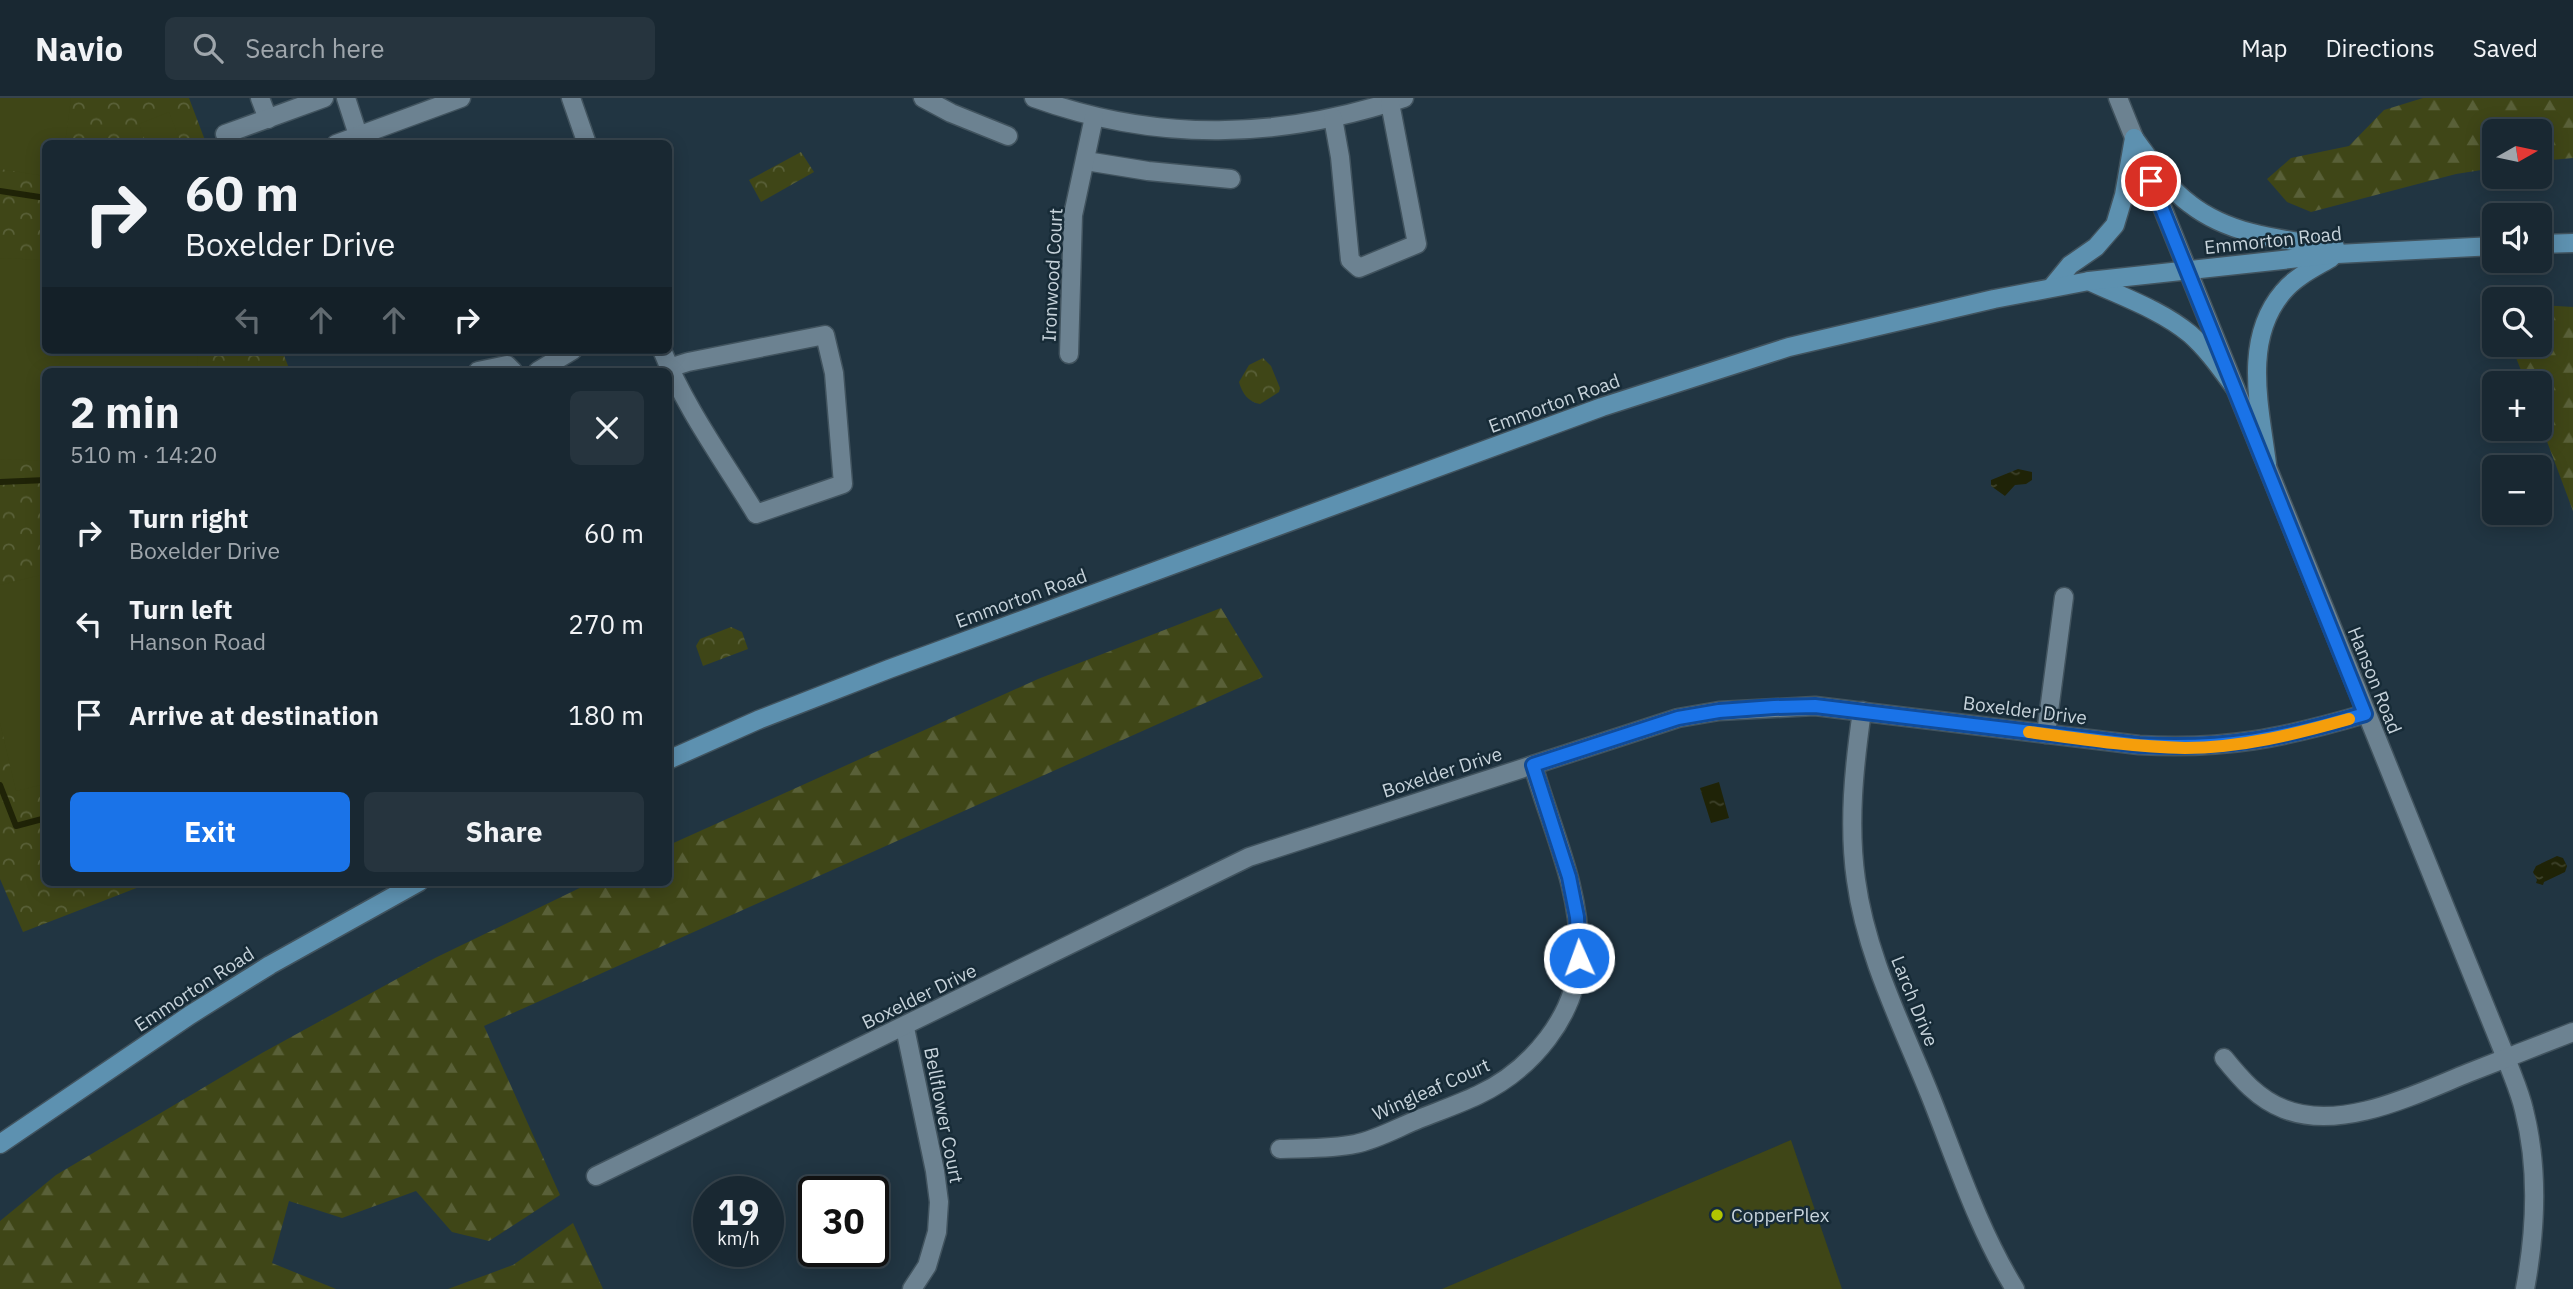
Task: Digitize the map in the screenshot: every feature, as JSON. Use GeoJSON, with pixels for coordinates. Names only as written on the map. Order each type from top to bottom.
{"type":"FeatureCollection","features":[{"type":"Feature","properties":{"kind":"main road"},"geometry":{"type":"LineString","coordinates":[[2134,138],[2167,183],[2190,205],[2211,218],[2275,239],[2370,252]]}},
{"type":"Feature","properties":{"kind":"main road"},"geometry":{"type":"LineString","coordinates":[[2052,287],[2070,265],[2096,247],[2115,225],[2124,195],[2134,138]]}},
{"type":"Feature","properties":{"kind":"main road"},"geometry":{"type":"LineString","coordinates":[[2552,244],[2573,243]]}},
{"type":"Feature","properties":{"kind":"main road","name":"Emmorton Road"},"geometry":{"type":"LineString","coordinates":[[672,758],[758,720],[889,669],[1602,407],[1789,347],[1889,322],[2089,281],[2337,254],[2482,247]]}},
{"type":"Feature","properties":{"kind":"main road"},"geometry":{"type":"LineString","coordinates":[[2266,464],[2256,377],[2258,349],[2270,309],[2284,290],[2305,273],[2337,254]]}},
{"type":"Feature","properties":{"kind":"main road"},"geometry":{"type":"LineString","coordinates":[[2089,281],[2157,313],[2182,328],[2212,356],[2235,388]]}},
{"type":"Feature","properties":{"kind":"main road","name":"Emmorton Road"},"geometry":{"type":"LineString","coordinates":[[0,1144],[270,965],[412,886]]}},
{"type":"Feature","properties":{"kind":"street"},"geometry":{"type":"LineString","coordinates":[[260,98],[268,118]]}},
{"type":"Feature","properties":{"kind":"street"},"geometry":{"type":"LineString","coordinates":[[225,134],[324,98]]}},
{"type":"Feature","properties":{"kind":"street"},"geometry":{"type":"LineString","coordinates":[[346,98],[358,135]]}},
{"type":"Feature","properties":{"kind":"street"},"geometry":{"type":"LineString","coordinates":[[346,140],[461,98]]}},
{"type":"Feature","properties":{"kind":"street"},"geometry":{"type":"LineString","coordinates":[[571,98],[586,140]]}},
{"type":"Feature","properties":{"kind":"street"},"geometry":{"type":"LineString","coordinates":[[923,98],[951,113],[1008,136]]}},
{"type":"Feature","properties":{"kind":"street"},"geometry":{"type":"LineString","coordinates":[[1034,98],[1094,117],[1155,128],[1204,132],[1249,130],[1333,118],[1363,104],[1397,100],[1417,244],[1360,268],[1350,260],[1340,157],[1333,118]]}},
{"type":"Feature","properties":{"kind":"street","name":"Hanson Road"},"geometry":{"type":"LineString","coordinates":[[2118,98],[2524,1108],[2534,1175],[2532,1255],[2525,1289]]}},
{"type":"Feature","properties":{"kind":"street","name":"Ironwood Court"},"geometry":{"type":"LineString","coordinates":[[1069,354],[1073,215],[1094,117]]}},
{"type":"Feature","properties":{"kind":"street"},"geometry":{"type":"LineString","coordinates":[[1086,161],[1148,171],[1231,179]]}},
{"type":"Feature","properties":{"kind":"street"},"geometry":{"type":"LineString","coordinates":[[664,354],[669,368],[825,335],[834,373],[843,484],[757,514],[672,373]]}},
{"type":"Feature","properties":{"kind":"street"},"geometry":{"type":"LineString","coordinates":[[543,368],[566,354]]}},
{"type":"Feature","properties":{"kind":"street"},"geometry":{"type":"LineString","coordinates":[[492,368],[507,365],[510,368]]}},
{"type":"Feature","properties":{"kind":"street"},"geometry":{"type":"LineString","coordinates":[[2046,734],[2064,597]]}},
{"type":"Feature","properties":{"kind":"street","name":"Boxelder Drive"},"geometry":{"type":"LineString","coordinates":[[596,1176],[793,1079],[905,1028],[1085,936],[1249,858],[1678,718],[1719,711],[1815,706],[2139,745],[2186,748],[2260,741],[2305,732],[2365,714]]}},
{"type":"Feature","properties":{"kind":"street","name":"Larch Drive"},"geometry":{"type":"LineString","coordinates":[[1862,711],[1853,777],[1853,837],[1856,880],[1868,937],[1978,1215],[1999,1264],[2015,1289]]}},
{"type":"Feature","properties":{"kind":"street","name":"Wingleaf Court"},"geometry":{"type":"LineString","coordinates":[[1280,1149],[1357,1144],[1479,1095],[1508,1078],[1534,1056],[1558,1023],[1573,992],[1579,958],[1577,917],[1569,877],[1533,765]]}},
{"type":"Feature","properties":{"kind":"street","name":"Bellflower Court"},"geometry":{"type":"LineString","coordinates":[[905,1028],[939,1202],[937,1232],[927,1266],[912,1289]]}},
{"type":"Feature","properties":{"kind":"street"},"geometry":{"type":"LineString","coordinates":[[2224,1058],[2247,1086],[2265,1099],[2284,1109],[2305,1115],[2326,1115],[2387,1105],[2573,1032]]}},
{"type":"Feature","properties":{"kind":"green space"},"geometry":{"type":"Polygon","coordinates":[[[0,98],[189,98],[205,140],[42,140],[42,354],[284,354],[289,368],[42,368],[42,886],[142,886],[23,932],[0,879],[0,98]]]}},
{"type":"Feature","properties":{"kind":"green space"},"geometry":{"type":"Polygon","coordinates":[[[0,98],[71,98],[65,140],[42,140],[42,176],[0,169],[0,98]]]}},
{"type":"Feature","properties":{"kind":"green space"},"geometry":{"type":"Polygon","coordinates":[[[2423,98],[2573,98],[2573,158],[2552,160],[2552,119],[2482,119],[2482,170],[2456,174],[2311,212],[2287,202],[2267,179],[2291,158],[2349,146],[2384,110],[2423,98]]]}},
{"type":"Feature","properties":{"kind":"green space"},"geometry":{"type":"Polygon","coordinates":[[[169,112],[180,140],[145,140],[139,124],[169,112]]]}},
{"type":"Feature","properties":{"kind":"green space"},"geometry":{"type":"Polygon","coordinates":[[[801,152],[814,172],[761,202],[749,180],[801,152]]]}},
{"type":"Feature","properties":{"kind":"green space"},"geometry":{"type":"Polygon","coordinates":[[[0,258],[42,260],[42,354],[198,354],[197,368],[42,368],[42,461],[0,459],[0,258]]]}},
{"type":"Feature","properties":{"kind":"green space"},"geometry":{"type":"Polygon","coordinates":[[[2552,306],[2573,307],[2573,511],[2547,441],[2552,441],[2552,371],[2521,371],[2516,357],[2552,357],[2552,306]]]}},
{"type":"Feature","properties":{"kind":"green space"},"geometry":{"type":"Polygon","coordinates":[[[1263,358],[1271,366],[1280,388],[1279,392],[1260,404],[1246,396],[1239,382],[1249,365],[1263,358]]]}},
{"type":"Feature","properties":{"kind":"green space"},"geometry":{"type":"Polygon","coordinates":[[[42,575],[42,785],[16,791],[0,723],[0,585],[42,575]]]}},
{"type":"Feature","properties":{"kind":"green space"},"geometry":{"type":"Polygon","coordinates":[[[1221,608],[1263,677],[484,1026],[560,1195],[489,1241],[452,1232],[416,1191],[342,1218],[289,1201],[272,1263],[336,1289],[0,1289],[0,1221],[56,1175],[262,1053],[435,958],[584,886],[672,886],[672,844],[1038,679],[1221,608]]]}},
{"type":"Feature","properties":{"kind":"green space"},"geometry":{"type":"Polygon","coordinates":[[[731,627],[742,632],[748,649],[703,666],[696,646],[700,639],[731,627]]]}},
{"type":"Feature","properties":{"kind":"green space","name":"CopperPlex"},"geometry":{"type":"Polygon","coordinates":[[[1791,1140],[1842,1289],[1442,1289],[1791,1140]]]}},
{"type":"Feature","properties":{"kind":"green space"},"geometry":{"type":"Polygon","coordinates":[[[573,1223],[603,1289],[448,1289],[513,1265],[573,1223]]]}},
{"type":"Feature","properties":{"kind":"water"},"geometry":{"type":"Polygon","coordinates":[[[2018,469],[2032,472],[2032,480],[2026,484],[2015,485],[2005,496],[1991,486],[1991,480],[2018,469]]]}},
{"type":"Feature","properties":{"kind":"water"},"geometry":{"type":"Polygon","coordinates":[[[1719,782],[1729,818],[1711,823],[1700,788],[1719,782]]]}},
{"type":"Feature","properties":{"kind":"water"},"geometry":{"type":"Polygon","coordinates":[[[2557,856],[2563,858],[2567,866],[2565,872],[2543,885],[2536,883],[2533,872],[2536,866],[2557,856]]]}},
{"type":"Feature","properties":{"kind":"waterway"},"geometry":{"type":"LineString","coordinates":[[0,191],[42,197]]}},
{"type":"Feature","properties":{"kind":"waterway"},"geometry":{"type":"LineString","coordinates":[[0,482],[42,480]]}},
{"type":"Feature","properties":{"kind":"waterway"},"geometry":{"type":"LineString","coordinates":[[0,785],[16,826],[42,819]]}},
{"type":"Feature","properties":{"kind":"slow traffic"},"geometry":{"type":"LineString","coordinates":[[2029,732],[2186,748],[2249,743],[2305,732],[2349,719]]}},
{"type":"Feature","properties":{"kind":"place","name":"CopperPlex"},"geometry":{"type":"Point","coordinates":[1717,1215]}},
{"type":"Feature","properties":{"kind":"route"},"geometry":{"type":"LineString","coordinates":[[1579,958],[1577,917],[1569,877],[1533,765],[1678,718],[1719,711],[1815,706],[2139,745],[2186,748],[2249,743],[2305,732],[2365,714],[2151,181]]}}]}
